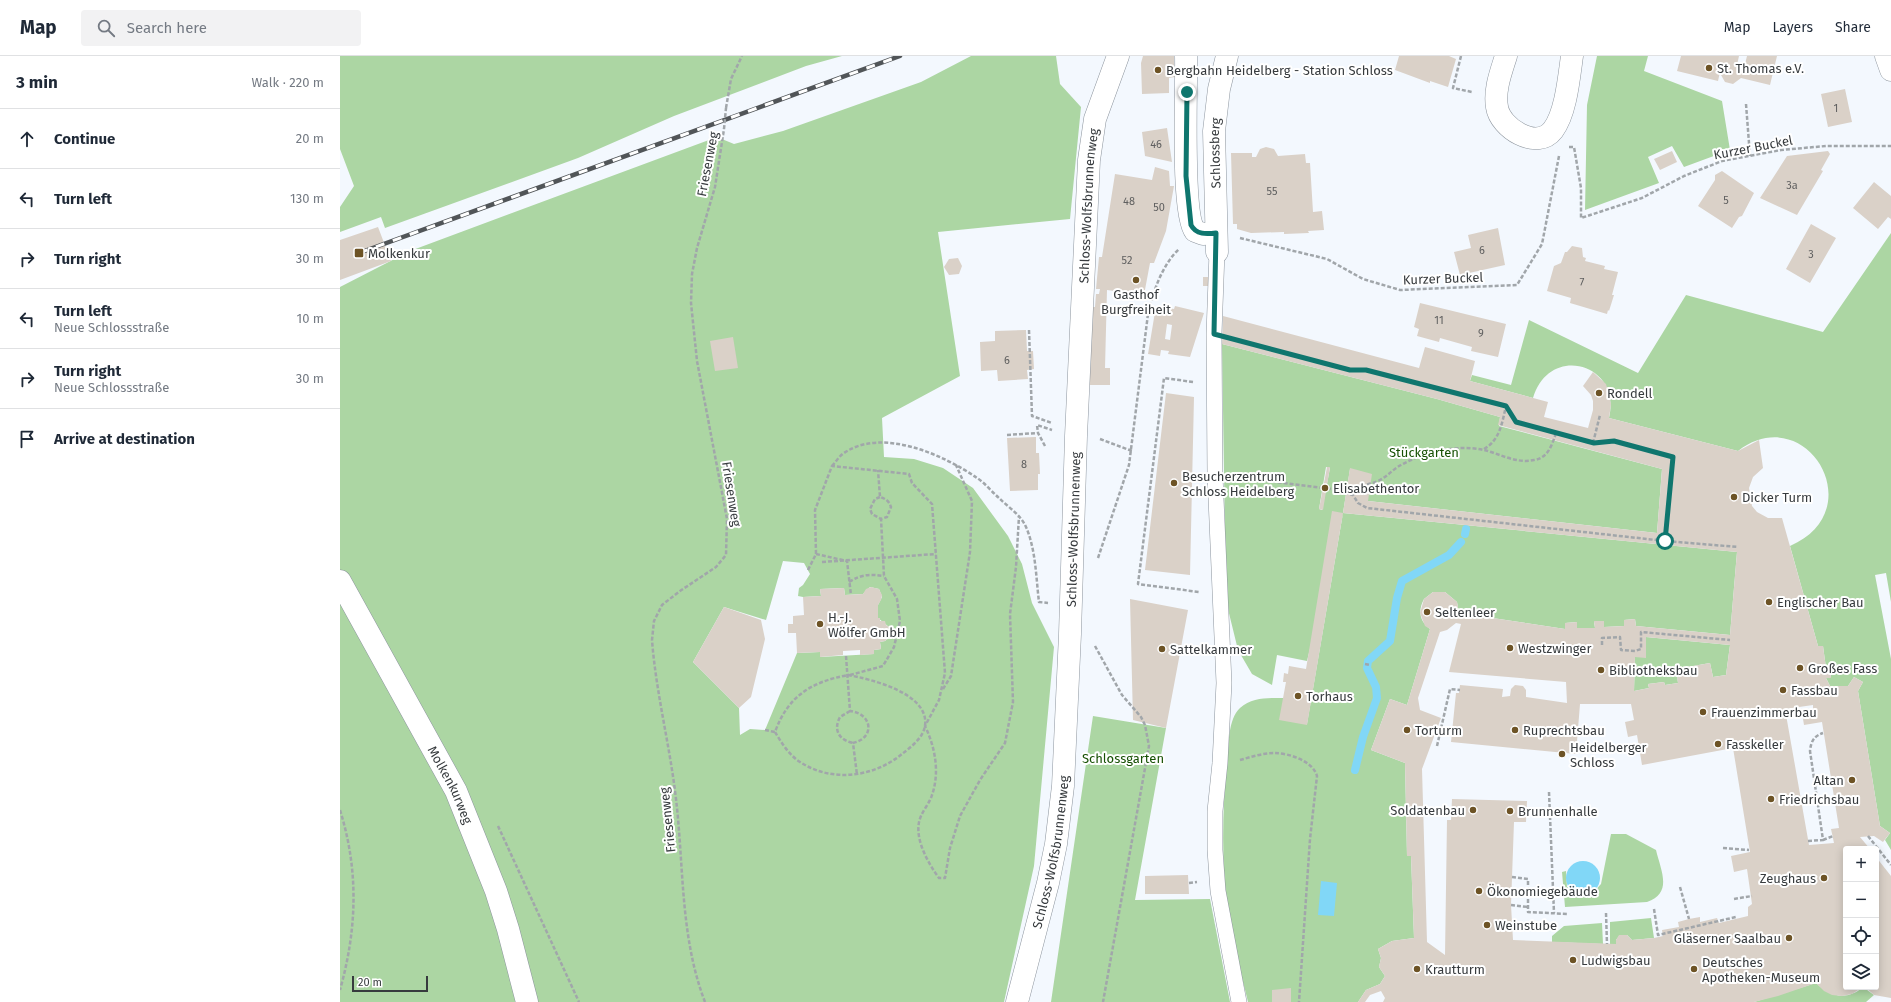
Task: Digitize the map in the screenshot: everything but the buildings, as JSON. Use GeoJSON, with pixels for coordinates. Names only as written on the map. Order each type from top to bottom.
{"type":"FeatureCollection","features":[{"type":"Feature","properties":{"kind":"street","name":"Schloss-Wolfsbrunnenweg"},"geometry":{"type":"LineString","coordinates":[[1017,1002],[1041,915],[1057,837],[1063,786],[1070,634],[1076,430],[1089,155],[1095,119],[1118,56]]}},
{"type":"Feature","properties":{"kind":"street"},"geometry":{"type":"LineString","coordinates":[[1186,56],[1186,176],[1191,225],[1195,231],[1222,241]]}},
{"type":"Feature","properties":{"kind":"street","name":"Schlossberg"},"geometry":{"type":"LineString","coordinates":[[1222,241],[1214,131],[1219,90],[1227,56]]}},
{"type":"Feature","properties":{"kind":"street"},"geometry":{"type":"LineString","coordinates":[[1506,56],[1497,92],[1498,113],[1502,120],[1512,130],[1526,137],[1537,138],[1551,133],[1558,122],[1572,56]]}},
{"type":"Feature","properties":{"kind":"street"},"geometry":{"type":"LineString","coordinates":[[1886,56],[1891,70]]}},
{"type":"Feature","properties":{"kind":"street","name":"Molkenkurweg"},"geometry":{"type":"LineString","coordinates":[[340,581],[456,791],[496,891],[510,936],[527,1002]]}},
{"type":"Feature","properties":{"kind":"lane"},"geometry":{"type":"LineString","coordinates":[[1222,241],[1214,334],[1215,475],[1224,683],[1215,812],[1215,850],[1220,906],[1239,1002]]}},
{"type":"Feature","properties":{"kind":"path","name":"Friesenweg"},"geometry":{"type":"LineString","coordinates":[[704,1002],[692,965],[687,931],[676,799],[652,640],[654,621],[662,606],[716,567],[726,555],[727,519],[697,361],[691,303],[692,274],[697,248],[715,187],[731,79],[742,56]]}},
{"type":"Feature","properties":{"kind":"path"},"geometry":{"type":"LineString","coordinates":[[1453,88],[1461,56]]}},
{"type":"Feature","properties":{"kind":"path"},"geometry":{"type":"LineString","coordinates":[[1746,104],[1750,156]]}},
{"type":"Feature","properties":{"kind":"path","name":"Kurzer Buckel"},"geometry":{"type":"LineString","coordinates":[[1574,147],[1581,188],[1581,218],[1642,198],[1684,176],[1722,161],[1826,146],[1891,146]]}},
{"type":"Feature","properties":{"kind":"path","name":"Kurzer Buckel"},"geometry":{"type":"LineString","coordinates":[[1222,241],[1327,259],[1363,279],[1400,290],[1517,285],[1542,244],[1561,148]]}},
{"type":"Feature","properties":{"kind":"path"},"geometry":{"type":"LineString","coordinates":[[1096,563],[1124,484],[1132,451],[1151,300],[1165,269],[1182,247]]}},
{"type":"Feature","properties":{"kind":"path"},"geometry":{"type":"LineString","coordinates":[[1029,330],[1032,416]]}},
{"type":"Feature","properties":{"kind":"path"},"geometry":{"type":"LineString","coordinates":[[1214,334],[1350,370],[1366,370],[1506,406],[1516,422],[1556,434],[1594,443],[1614,441],[1673,457],[1665,541]]}},
{"type":"Feature","properties":{"kind":"path"},"geometry":{"type":"LineString","coordinates":[[1175,379],[1164,378],[1138,584],[1220,594]]}},
{"type":"Feature","properties":{"kind":"path"},"geometry":{"type":"LineString","coordinates":[[1483,450],[1491,445],[1498,436],[1506,406]]}},
{"type":"Feature","properties":{"kind":"path"},"geometry":{"type":"LineString","coordinates":[[1594,443],[1600,416]]}},
{"type":"Feature","properties":{"kind":"path"},"geometry":{"type":"LineString","coordinates":[[1037,426],[1038,433],[1045,446]]}},
{"type":"Feature","properties":{"kind":"path"},"geometry":{"type":"LineString","coordinates":[[1076,430],[1132,451]]}},
{"type":"Feature","properties":{"kind":"path"},"geometry":{"type":"LineString","coordinates":[[1007,435],[1038,433]]}},
{"type":"Feature","properties":{"kind":"path"},"geometry":{"type":"LineString","coordinates":[[1353,495],[1361,486],[1379,481],[1400,466],[1417,458],[1453,449],[1483,450],[1515,460],[1534,460],[1544,456],[1549,450],[1556,434]]}},
{"type":"Feature","properties":{"kind":"path"},"geometry":{"type":"LineString","coordinates":[[808,570],[816,554],[815,510],[832,466],[843,454],[858,446],[883,442],[917,448],[956,465],[978,479],[1019,516],[1026,527],[1034,557],[1038,602],[1048,603]]}},
{"type":"Feature","properties":{"kind":"path"},"geometry":{"type":"LineString","coordinates":[[941,691],[951,676],[970,552],[972,501],[956,465]]}},
{"type":"Feature","properties":{"kind":"path"},"geometry":{"type":"LineString","coordinates":[[765,730],[775,732],[783,745],[799,762],[814,769],[836,774],[857,775],[877,770],[894,761],[920,737],[941,691],[945,673],[932,504],[912,483],[909,474],[832,466]]}},
{"type":"Feature","properties":{"kind":"path"},"geometry":{"type":"LineString","coordinates":[[878,470],[880,497]]}},
{"type":"Feature","properties":{"kind":"path"},"geometry":{"type":"LineString","coordinates":[[1215,475],[1323,488]]}},
{"type":"Feature","properties":{"kind":"path"},"geometry":{"type":"LineString","coordinates":[[1326,488],[1353,495],[1358,504],[1367,508],[1665,541],[1738,546]]}},
{"type":"Feature","properties":{"kind":"path"},"geometry":{"type":"LineString","coordinates":[[880,497],[890,502],[891,507],[887,517],[881,519],[872,514],[870,509],[875,499],[880,497]]}},
{"type":"Feature","properties":{"kind":"path"},"geometry":{"type":"LineString","coordinates":[[848,675],[869,678],[884,683],[906,695],[918,705],[924,715],[925,726],[930,738],[936,764],[933,794],[920,818],[918,831],[923,849],[934,871],[939,878],[945,878],[950,848],[960,816],[980,780],[1005,743],[1013,702],[1010,614],[1016,567],[1019,516]]}},
{"type":"Feature","properties":{"kind":"path"},"geometry":{"type":"LineString","coordinates":[[775,732],[781,715],[795,698],[814,685],[829,679],[867,672],[883,666],[894,647],[900,621],[897,599],[884,576],[881,519]]}},
{"type":"Feature","properties":{"kind":"path"},"geometry":{"type":"LineString","coordinates":[[816,554],[847,561]]}},
{"type":"Feature","properties":{"kind":"path"},"geometry":{"type":"LineString","coordinates":[[822,562],[936,554]]}},
{"type":"Feature","properties":{"kind":"path"},"geometry":{"type":"LineString","coordinates":[[847,561],[851,595]]}},
{"type":"Feature","properties":{"kind":"path"},"geometry":{"type":"LineString","coordinates":[[849,582],[859,576],[870,574],[884,576]]}},
{"type":"Feature","properties":{"kind":"path"},"geometry":{"type":"LineString","coordinates":[[1602,645],[1602,638],[1620,637],[1621,650],[1635,651],[1641,649],[1641,632],[1730,640]]}},
{"type":"Feature","properties":{"kind":"path"},"geometry":{"type":"LineString","coordinates":[[1070,634],[1085,634],[1092,641],[1118,688],[1141,717],[1145,726],[1149,746],[1102,1002]]}},
{"type":"Feature","properties":{"kind":"path"},"geometry":{"type":"LineString","coordinates":[[846,656],[850,711]]}},
{"type":"Feature","properties":{"kind":"path"},"geometry":{"type":"LineString","coordinates":[[1365,664],[1370,665]]}},
{"type":"Feature","properties":{"kind":"path"},"geometry":{"type":"LineString","coordinates":[[1437,746],[1450,689],[1460,690]]}},
{"type":"Feature","properties":{"kind":"path"},"geometry":{"type":"LineString","coordinates":[[850,711],[858,712],[864,716],[868,722],[869,730],[866,737],[860,742],[853,743],[845,742],[836,729],[840,717],[850,711]]}},
{"type":"Feature","properties":{"kind":"path"},"geometry":{"type":"LineString","coordinates":[[1823,840],[1810,751],[1814,738],[1824,733]]}},
{"type":"Feature","properties":{"kind":"path"},"geometry":{"type":"LineString","coordinates":[[853,743],[857,775]]}},
{"type":"Feature","properties":{"kind":"path"},"geometry":{"type":"LineString","coordinates":[[1239,760],[1275,753],[1292,756],[1306,762],[1315,771],[1316,776],[1299,1002]]}},
{"type":"Feature","properties":{"kind":"path"},"geometry":{"type":"LineString","coordinates":[[1549,792],[1554,913]]}},
{"type":"Feature","properties":{"kind":"path"},"geometry":{"type":"LineString","coordinates":[[340,810],[350,852],[354,885],[350,941],[340,990]]}},
{"type":"Feature","properties":{"kind":"path"},"geometry":{"type":"LineString","coordinates":[[497,824],[579,1002]]}},
{"type":"Feature","properties":{"kind":"path"},"geometry":{"type":"LineString","coordinates":[[1808,841],[1823,840],[1833,836]]}},
{"type":"Feature","properties":{"kind":"path"},"geometry":{"type":"LineString","coordinates":[[1868,836],[1891,865]]}},
{"type":"Feature","properties":{"kind":"path"},"geometry":{"type":"LineString","coordinates":[[1723,848],[1749,850]]}},
{"type":"Feature","properties":{"kind":"path"},"geometry":{"type":"LineString","coordinates":[[1512,877],[1528,879],[1528,912],[1568,914]]}},
{"type":"Feature","properties":{"kind":"path"},"geometry":{"type":"LineString","coordinates":[[1680,887],[1689,919]]}},
{"type":"Feature","properties":{"kind":"path"},"geometry":{"type":"LineString","coordinates":[[1734,899],[1752,896]]}},
{"type":"Feature","properties":{"kind":"path"},"geometry":{"type":"LineString","coordinates":[[1511,905],[1528,907]]}},
{"type":"Feature","properties":{"kind":"path"},"geometry":{"type":"LineString","coordinates":[[1654,909],[1658,935],[1690,929],[1736,917]]}},
{"type":"Feature","properties":{"kind":"path"},"geometry":{"type":"LineString","coordinates":[[1606,913],[1606,944]]}},
{"type":"Feature","properties":{"kind":"green space"},"geometry":{"type":"Polygon","coordinates":[[[340,56],[842,56],[806,66],[674,116],[578,158],[385,228],[381,217],[340,232],[340,207],[354,186],[340,149],[340,56]]]}},
{"type":"Feature","properties":{"kind":"green space"},"geometry":{"type":"Polygon","coordinates":[[[971,56],[1056,56],[1060,84],[1081,107],[1070,219],[938,232],[960,376],[882,418],[884,457],[914,459],[943,468],[973,488],[1008,536],[1022,564],[1032,603],[1054,647],[1034,866],[1004,1002],[340,1002],[340,287],[410,251],[717,137],[734,144],[783,131],[921,82],[971,56]],[[783,561],[766,620],[724,607],[693,662],[739,708],[740,735],[750,729],[765,730],[797,653],[820,652],[820,657],[874,654],[874,650],[881,649],[880,642],[885,641],[890,637],[889,627],[878,618],[878,605],[882,597],[879,589],[870,587],[863,594],[845,595],[844,588],[820,589],[821,596],[798,596],[799,588],[803,585],[810,574],[804,563],[783,561]]]}},
{"type":"Feature","properties":{"kind":"green space"},"geometry":{"type":"Polygon","coordinates":[[[1597,56],[1648,56],[1644,71],[1722,101],[1730,150],[1684,167],[1672,146],[1648,157],[1659,183],[1585,210],[1587,105],[1597,56]]]}},
{"type":"Feature","properties":{"kind":"green space"},"geometry":{"type":"Polygon","coordinates":[[[1891,233],[1891,602],[1886,573],[1875,575],[1891,659],[1891,850],[1885,840],[1890,833],[1880,826],[1858,691],[1863,682],[1854,677],[1848,686],[1830,686],[1826,678],[1831,677],[1830,668],[1826,668],[1823,646],[1818,646],[1790,546],[1814,529],[1826,509],[1828,486],[1821,466],[1806,449],[1786,439],[1763,439],[1738,451],[1609,418],[1610,399],[1605,384],[1595,373],[1582,367],[1568,366],[1553,370],[1541,381],[1533,398],[1470,381],[1472,375],[1511,385],[1529,320],[1638,373],[1686,295],[1823,332],[1891,233]]]}},
{"type":"Feature","properties":{"kind":"green space","name":"Stückgarten"},"geometry":{"type":"Polygon","coordinates":[[[1222,344],[1437,399],[1500,417],[1499,426],[1662,469],[1657,533],[1368,501],[1350,469],[1343,513],[1307,661],[1277,655],[1272,685],[1252,674],[1238,650],[1226,601],[1222,344]],[[1326,467],[1319,509],[1322,510],[1330,468],[1326,467]]]}},
{"type":"Feature","properties":{"kind":"green space"},"geometry":{"type":"Polygon","coordinates":[[[1343,513],[1737,552],[1730,635],[1636,626],[1635,619],[1624,620],[1624,626],[1604,627],[1594,622],[1595,628],[1577,628],[1577,622],[1565,623],[1565,629],[1459,613],[1457,602],[1445,592],[1433,592],[1424,599],[1420,611],[1422,619],[1426,626],[1430,629],[1407,705],[1390,699],[1371,750],[1405,763],[1407,856],[1411,856],[1414,938],[1392,941],[1378,949],[1381,958],[1379,967],[1385,976],[1380,984],[1366,990],[1358,1002],[1248,1002],[1235,952],[1226,902],[1223,841],[1224,800],[1231,725],[1236,713],[1245,704],[1255,700],[1272,698],[1283,698],[1307,724],[1343,513]]]}},
{"type":"Feature","properties":{"kind":"green space"},"geometry":{"type":"Polygon","coordinates":[[[1646,637],[1730,645],[1726,675],[1713,677],[1710,663],[1676,669],[1678,683],[1665,685],[1664,682],[1648,684],[1649,688],[1634,691],[1635,657],[1646,657],[1646,637]]]}},
{"type":"Feature","properties":{"kind":"green space","name":"Schlossgarten"},"geometry":{"type":"Polygon","coordinates":[[[1093,716],[1166,728],[1135,900],[1210,899],[1230,1002],[1051,1002],[1093,716]]]}},
{"type":"Feature","properties":{"kind":"green space"},"geometry":{"type":"Polygon","coordinates":[[[1611,834],[1626,834],[1656,850],[1663,880],[1663,887],[1660,893],[1655,898],[1647,902],[1565,907],[1562,872],[1566,871],[1567,887],[1592,894],[1601,884],[1611,834]]]}},
{"type":"Feature","properties":{"kind":"green space"},"geometry":{"type":"Polygon","coordinates":[[[1651,918],[1654,938],[1632,940],[1627,935],[1620,935],[1616,940],[1616,944],[1610,944],[1610,922],[1651,918]]]}},
{"type":"Feature","properties":{"kind":"green space"},"geometry":{"type":"Polygon","coordinates":[[[1602,923],[1603,944],[1552,942],[1552,936],[1564,926],[1602,923]]]}},
{"type":"Feature","properties":{"kind":"green space"},"geometry":{"type":"Polygon","coordinates":[[[1816,983],[1827,992],[1839,996],[1845,996],[1858,990],[1867,990],[1874,995],[1866,1002],[1754,1002],[1816,983]]]}},
{"type":"Feature","properties":{"kind":"water"},"geometry":{"type":"Polygon","coordinates":[[[1586,861],[1593,863],[1598,868],[1600,878],[1598,888],[1593,893],[1580,895],[1573,893],[1568,888],[1566,875],[1568,868],[1573,863],[1586,861]]]}},
{"type":"Feature","properties":{"kind":"water"},"geometry":{"type":"Polygon","coordinates":[[[1321,881],[1337,883],[1334,916],[1318,915],[1321,881]]]}},
{"type":"Feature","properties":{"kind":"waterway"},"geometry":{"type":"LineString","coordinates":[[1465,534],[1466,529]]}},
{"type":"Feature","properties":{"kind":"waterway"},"geometry":{"type":"LineString","coordinates":[[1355,770],[1363,737],[1377,698],[1376,687],[1367,668],[1368,661],[1390,641],[1397,598],[1402,581],[1449,555],[1461,542]]}},
{"type":"Feature","properties":{"kind":"railway"},"geometry":{"type":"LineString","coordinates":[[359,253],[900,56]]}},
{"type":"Feature","properties":{"kind":"place","name":"St. Thomas e.V."},"geometry":{"type":"Point","coordinates":[1709,68]}},
{"type":"Feature","properties":{"kind":"place","name":"Bergbahn Heidelberg - Station Schloss"},"geometry":{"type":"Point","coordinates":[1158,70]}},
{"type":"Feature","properties":{"kind":"place","name":"Molkenkur"},"geometry":{"type":"Point","coordinates":[359,253]}},
{"type":"Feature","properties":{"kind":"place","name":"Gasthof Burgfreiheit"},"geometry":{"type":"Point","coordinates":[1136,280]}},
{"type":"Feature","properties":{"kind":"place","name":"Rondell"},"geometry":{"type":"Point","coordinates":[1599,393]}},
{"type":"Feature","properties":{"kind":"place","name":"Besucherzentrum Schloss Heidelberg"},"geometry":{"type":"Point","coordinates":[1174,483]}},
{"type":"Feature","properties":{"kind":"place","name":"Elisabethentor"},"geometry":{"type":"Point","coordinates":[1325,488]}},
{"type":"Feature","properties":{"kind":"place","name":"Dicker Turm"},"geometry":{"type":"Point","coordinates":[1734,497]}},
{"type":"Feature","properties":{"kind":"place","name":"Englischer Bau"},"geometry":{"type":"Point","coordinates":[1769,602]}},
{"type":"Feature","properties":{"kind":"place","name":"Seltenleer"},"geometry":{"type":"Point","coordinates":[1427,612]}},
{"type":"Feature","properties":{"kind":"place","name":"H.-J. Wölfer GmbH"},"geometry":{"type":"Point","coordinates":[820,624]}},
{"type":"Feature","properties":{"kind":"place","name":"Westzwinger"},"geometry":{"type":"Point","coordinates":[1510,648]}},
{"type":"Feature","properties":{"kind":"place","name":"Sattelkammer"},"geometry":{"type":"Point","coordinates":[1162,649]}},
{"type":"Feature","properties":{"kind":"place","name":"Großes Fass"},"geometry":{"type":"Point","coordinates":[1800,668]}},
{"type":"Feature","properties":{"kind":"place","name":"Bibliotheksbau"},"geometry":{"type":"Point","coordinates":[1601,670]}},
{"type":"Feature","properties":{"kind":"place","name":"Fassbau"},"geometry":{"type":"Point","coordinates":[1783,690]}},
{"type":"Feature","properties":{"kind":"place","name":"Torhaus"},"geometry":{"type":"Point","coordinates":[1298,696]}},
{"type":"Feature","properties":{"kind":"place","name":"Frauenzimmerbau"},"geometry":{"type":"Point","coordinates":[1703,712]}},
{"type":"Feature","properties":{"kind":"place","name":"Torturm"},"geometry":{"type":"Point","coordinates":[1407,730]}},
{"type":"Feature","properties":{"kind":"place","name":"Ruprechtsbau"},"geometry":{"type":"Point","coordinates":[1515,730]}},
{"type":"Feature","properties":{"kind":"place","name":"Fasskeller"},"geometry":{"type":"Point","coordinates":[1718,744]}},
{"type":"Feature","properties":{"kind":"place","name":"Heidelberger Schloss"},"geometry":{"type":"Point","coordinates":[1562,754]}},
{"type":"Feature","properties":{"kind":"place","name":"Altan"},"geometry":{"type":"Point","coordinates":[1852,780]}},
{"type":"Feature","properties":{"kind":"place","name":"Friedrichsbau"},"geometry":{"type":"Point","coordinates":[1771,799]}},
{"type":"Feature","properties":{"kind":"place","name":"Soldatenbau"},"geometry":{"type":"Point","coordinates":[1473,810]}},
{"type":"Feature","properties":{"kind":"place","name":"Brunnenhalle"},"geometry":{"type":"Point","coordinates":[1510,811]}},
{"type":"Feature","properties":{"kind":"place","name":"Zeughaus"},"geometry":{"type":"Point","coordinates":[1824,878]}},
{"type":"Feature","properties":{"kind":"place","name":"Ökonomiegebäude"},"geometry":{"type":"Point","coordinates":[1479,891]}},
{"type":"Feature","properties":{"kind":"place","name":"Weinstube"},"geometry":{"type":"Point","coordinates":[1487,925]}},
{"type":"Feature","properties":{"kind":"place","name":"Gläserner Saalbau"},"geometry":{"type":"Point","coordinates":[1789,938]}},
{"type":"Feature","properties":{"kind":"place","name":"Ludwigsbau"},"geometry":{"type":"Point","coordinates":[1573,960]}},
{"type":"Feature","properties":{"kind":"place","name":"Krautturm"},"geometry":{"type":"Point","coordinates":[1417,969]}},
{"type":"Feature","properties":{"kind":"place","name":"Deutsches Apotheken-Museum"},"geometry":{"type":"Point","coordinates":[1694,969]}},
{"type":"Feature","properties":{"kind":"route"},"geometry":{"type":"LineString","coordinates":[[1187,92],[1186,176],[1191,225],[1195,231],[1203,234],[1216,233],[1216,315],[1214,334],[1350,370],[1366,370],[1506,406],[1516,422],[1556,434],[1594,443],[1614,441],[1673,457],[1665,541]]}}]}
